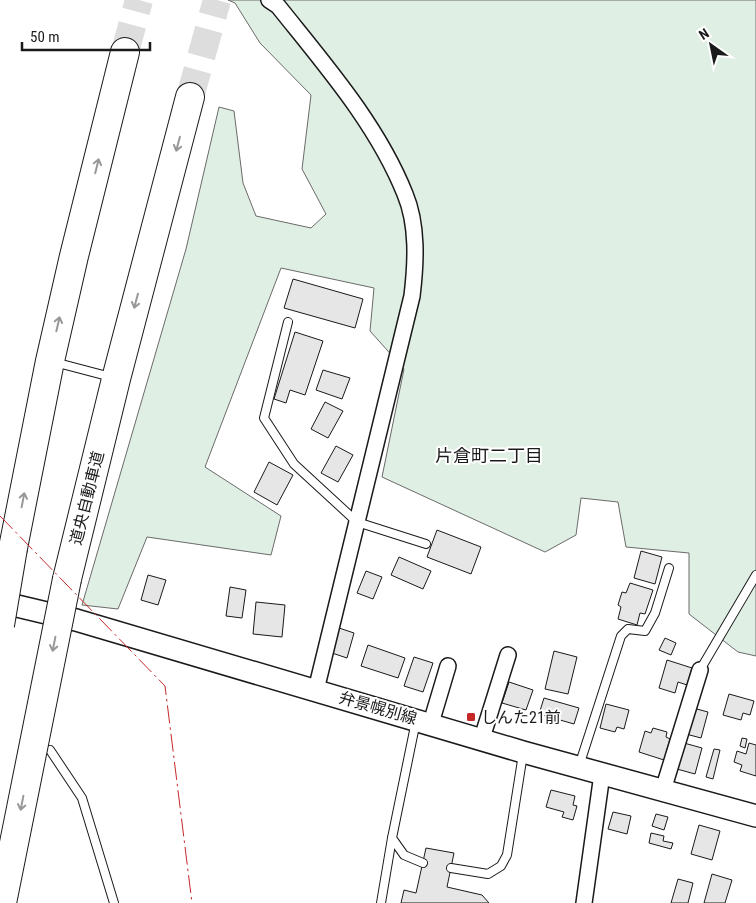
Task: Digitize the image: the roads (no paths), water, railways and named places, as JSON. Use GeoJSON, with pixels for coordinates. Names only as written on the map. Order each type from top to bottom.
{"type":"FeatureCollection","features":[{"type":"Feature","properties":{"kind":"highway"},"geometry":{"type":"LineString","coordinates":[[0,625],[13,548],[50,361],[76,246],[125,52]]}},
{"type":"Feature","properties":{"kind":"highway","name":"道央自動車道"},"geometry":{"type":"LineString","coordinates":[[2,903],[67,579],[116,379],[190,97]]}},
{"type":"Feature","properties":{"kind":"main road","name":"弁景幌別線"},"geometry":{"type":"LineString","coordinates":[[0,602],[76,620],[482,738],[523,752],[756,816]]}},
{"type":"Feature","properties":{"kind":"street"},"geometry":{"type":"LineString","coordinates":[[268,0],[278,6],[361,114],[406,195],[416,261],[412,296],[316,690]]}},
{"type":"Feature","properties":{"kind":"street"},"geometry":{"type":"LineString","coordinates":[[482,738],[508,655]]}},
{"type":"Feature","properties":{"kind":"street"},"geometry":{"type":"LineString","coordinates":[[424,721],[448,666]]}},
{"type":"Feature","properties":{"kind":"street"},"geometry":{"type":"LineString","coordinates":[[663,790],[700,670]]}},
{"type":"Feature","properties":{"kind":"street"},"geometry":{"type":"LineString","coordinates":[[584,903],[602,774]]}},
{"type":"Feature","properties":{"kind":"lane"},"geometry":{"type":"LineString","coordinates":[[288,322],[264,418],[294,464],[357,522],[426,544]]}},
{"type":"Feature","properties":{"kind":"lane"},"geometry":{"type":"LineString","coordinates":[[50,361],[116,379]]}},
{"type":"Feature","properties":{"kind":"lane"},"geometry":{"type":"LineString","coordinates":[[579,768],[620,636],[628,629],[645,631],[655,613],[669,568]]}},
{"type":"Feature","properties":{"kind":"lane"},"geometry":{"type":"LineString","coordinates":[[700,670],[756,575]]}},
{"type":"Feature","properties":{"kind":"lane"},"geometry":{"type":"LineString","coordinates":[[381,903],[392,838],[424,721]]}},
{"type":"Feature","properties":{"kind":"lane"},"geometry":{"type":"LineString","coordinates":[[50,750],[82,798],[114,903]]}},
{"type":"Feature","properties":{"kind":"lane"},"geometry":{"type":"LineString","coordinates":[[451,868],[488,874],[502,866],[507,855],[523,752]]}},
{"type":"Feature","properties":{"kind":"lane"},"geometry":{"type":"LineString","coordinates":[[392,838],[404,855],[423,863]]}},
{"type":"Feature","properties":{"kind":"tunnel"},"geometry":{"type":"LineString","coordinates":[[125,52],[139,0]]}},
{"type":"Feature","properties":{"kind":"tunnel"},"geometry":{"type":"LineString","coordinates":[[190,97],[217,0]]}},
{"type":"Feature","properties":{"kind":"place","name":"しんた21前"},"geometry":{"type":"Point","coordinates":[471,717]}},
{"type":"Feature","properties":{"kind":"district","name":"片倉町二丁目"},"geometry":{"type":"Point","coordinates":[489,455]}}]}
